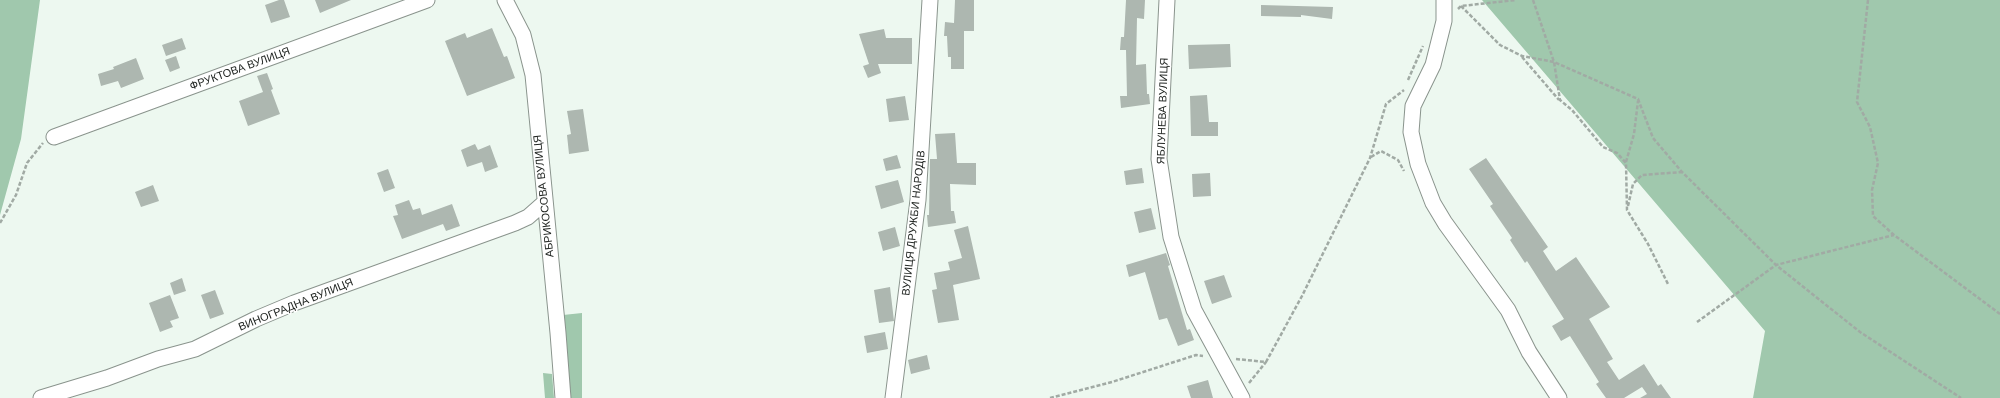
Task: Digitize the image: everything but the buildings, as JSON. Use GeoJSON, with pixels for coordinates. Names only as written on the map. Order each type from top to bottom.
{"type":"FeatureCollection","features":[{"type":"Feature","properties":{"kind":"street","name":"ФРУКТОВА ВУЛИЦЯ"},"geometry":{"type":"LineString","coordinates":[[54,137],[427,0]]}},
{"type":"Feature","properties":{"kind":"street","name":"АБРИКОСОВА ВУЛИЦЯ"},"geometry":{"type":"LineString","coordinates":[[505,0],[523,35],[533,75],[563,398]]}},
{"type":"Feature","properties":{"kind":"street","name":"ВУЛИЦЯ ДРУЖБИ НАРОДІВ"},"geometry":{"type":"LineString","coordinates":[[893,398],[918,200],[930,0]]}},
{"type":"Feature","properties":{"kind":"street","name":"ЯБЛУНЕВА ВУЛИЦЯ"},"geometry":{"type":"LineString","coordinates":[[1167,0],[1159,159],[1173,244],[1194,310],[1220,357],[1238,394]]}},
{"type":"Feature","properties":{"kind":"street"},"geometry":{"type":"LineString","coordinates":[[1450,2],[1433,65],[1413,106],[1411,119],[1414,147],[1426,186],[1445,222],[1508,310],[1529,352],[1559,398]]}},
{"type":"Feature","properties":{"kind":"street","name":"ВИНОГРАДНА ВУЛИЦЯ"},"geometry":{"type":"LineString","coordinates":[[41,398],[107,378],[158,359],[195,349],[256,319],[294,303],[515,224],[528,217],[545,202]]}},
{"type":"Feature","properties":{"kind":"path"},"geometry":{"type":"LineString","coordinates":[[1444,21],[1461,6],[1516,0]]}},
{"type":"Feature","properties":{"kind":"path"},"geometry":{"type":"LineString","coordinates":[[1533,0],[1554,62],[1560,100]]}},
{"type":"Feature","properties":{"kind":"path"},"geometry":{"type":"LineString","coordinates":[[1868,0],[1858,102],[1870,127],[1878,163],[1872,190],[1873,216],[1894,235],[2000,314]]}},
{"type":"Feature","properties":{"kind":"path"},"geometry":{"type":"LineString","coordinates":[[1450,2],[1461,6],[1500,45],[1522,56],[1554,62],[1638,99],[1653,138],[1682,172],[1776,265],[1860,332],[1961,398]]}},
{"type":"Feature","properties":{"kind":"path"},"geometry":{"type":"LineString","coordinates":[[1238,394],[1266,362],[1302,296],[1370,158],[1386,104],[1405,90],[1420,49],[1425,44]]}},
{"type":"Feature","properties":{"kind":"path"},"geometry":{"type":"LineString","coordinates":[[1522,56],[1560,100],[1572,110],[1603,147],[1617,153],[1626,163]]}},
{"type":"Feature","properties":{"kind":"path"},"geometry":{"type":"LineString","coordinates":[[1638,99],[1634,134],[1626,163],[1627,210],[1668,284]]}},
{"type":"Feature","properties":{"kind":"path"},"geometry":{"type":"LineString","coordinates":[[0,223],[16,195],[27,163],[42,144],[54,137]]}},
{"type":"Feature","properties":{"kind":"path"},"geometry":{"type":"LineString","coordinates":[[1370,158],[1380,151],[1398,160],[1408,177],[1426,186]]}},
{"type":"Feature","properties":{"kind":"path"},"geometry":{"type":"LineString","coordinates":[[1627,210],[1633,184],[1642,175],[1682,172]]}},
{"type":"Feature","properties":{"kind":"path"},"geometry":{"type":"LineString","coordinates":[[1697,322],[1776,265],[1894,235]]}},
{"type":"Feature","properties":{"kind":"path"},"geometry":{"type":"LineString","coordinates":[[1050,398],[1112,382],[1196,355],[1266,362]]}},
{"type":"Feature","properties":{"kind":"green space"},"geometry":{"type":"Polygon","coordinates":[[[0,0],[40,0],[21,139],[0,215],[0,0]]]}},
{"type":"Feature","properties":{"kind":"green space"},"geometry":{"type":"Polygon","coordinates":[[[1482,0],[2000,0],[2000,398],[1753,398],[1765,331],[1482,0]]]}},
{"type":"Feature","properties":{"kind":"green space"},"geometry":{"type":"Polygon","coordinates":[[[582,313],[582,398],[571,398],[563,315],[582,313]]]}},
{"type":"Feature","properties":{"kind":"green space"},"geometry":{"type":"Polygon","coordinates":[[[543,373],[552,374],[554,398],[545,398],[543,373]]]}}]}
